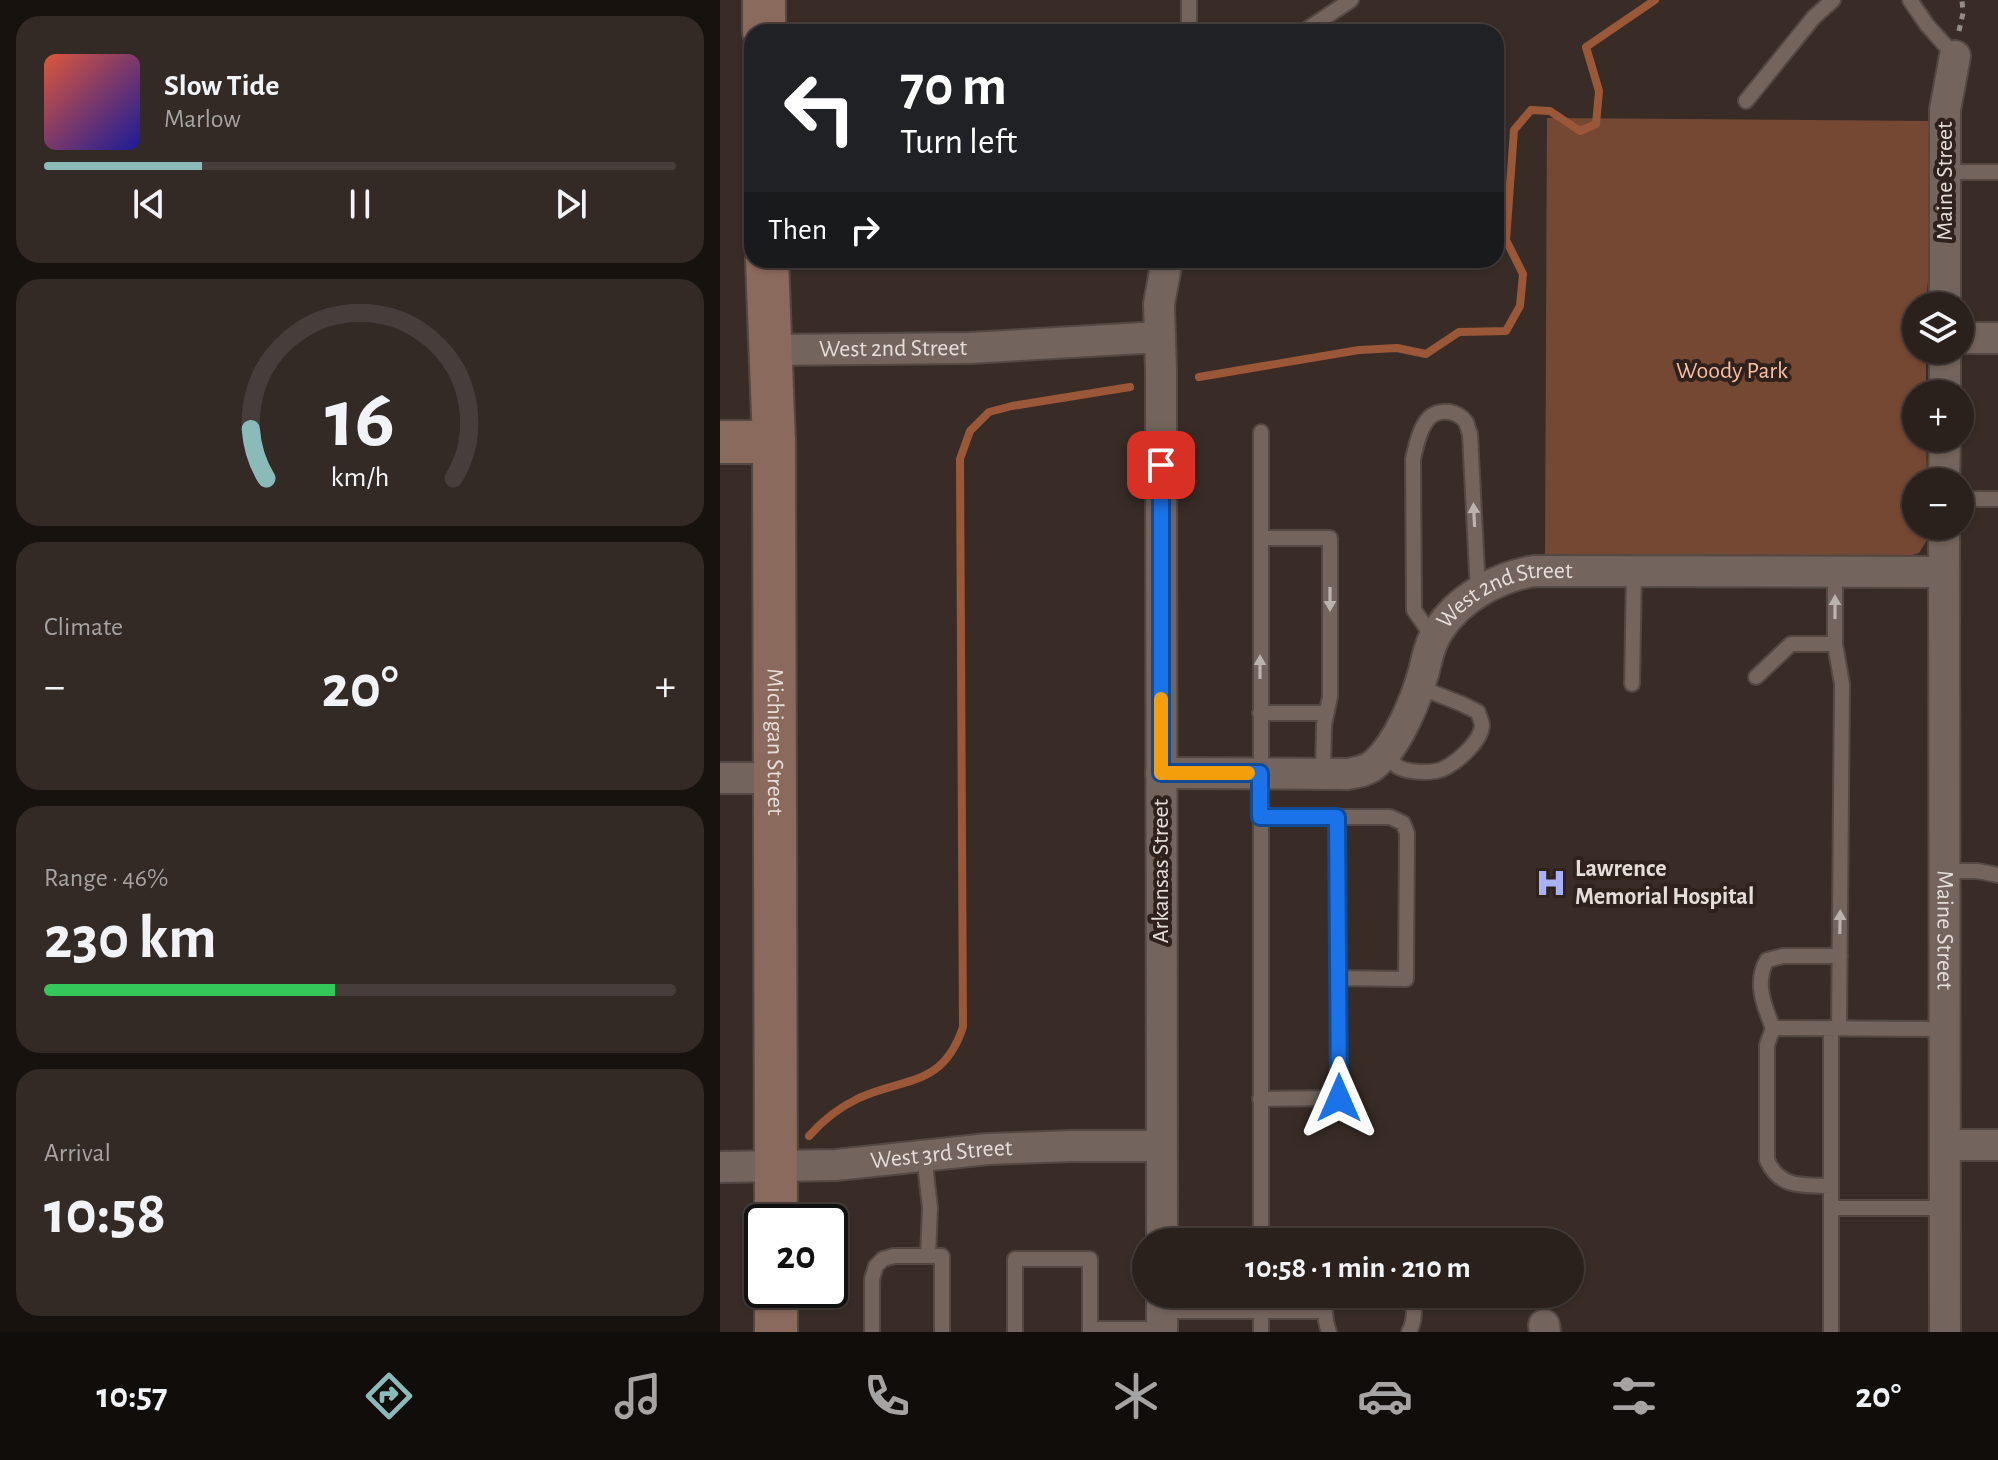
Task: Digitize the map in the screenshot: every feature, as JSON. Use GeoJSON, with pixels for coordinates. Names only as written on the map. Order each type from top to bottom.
{"type":"FeatureCollection","features":[{"type":"Feature","properties":{"kind":"street"},"geometry":{"type":"LineString","coordinates":[[764,0],[764,24]]}},
{"type":"Feature","properties":{"kind":"street","name":"Maine Street"},"geometry":{"type":"LineString","coordinates":[[1945,292],[1945,110],[1955,56]]}},
{"type":"Feature","properties":{"kind":"street","name":"Michigan Street"},"geometry":{"type":"LineString","coordinates":[[767,268],[774,442],[776,1204]]}},
{"type":"Feature","properties":{"kind":"street","name":"Arkansas Street"},"geometry":{"type":"LineString","coordinates":[[1162,1228],[1159,304],[1166,268]]}},
{"type":"Feature","properties":{"kind":"street","name":"West 2nd Street"},"geometry":{"type":"LineString","coordinates":[[771,350],[970,348],[1160,337]]}},
{"type":"Feature","properties":{"kind":"street"},"geometry":{"type":"LineString","coordinates":[[1974,338],[1998,338]]}},
{"type":"Feature","properties":{"kind":"street"},"geometry":{"type":"LineString","coordinates":[[720,442],[774,442]]}},
{"type":"Feature","properties":{"kind":"street","name":"Maine Street"},"geometry":{"type":"LineString","coordinates":[[1944,540],[1945,1332]]}},
{"type":"Feature","properties":{"kind":"street","name":"West 2nd Street"},"geometry":{"type":"LineString","coordinates":[[1385,754],[1409,711],[1437,632],[1471,596],[1516,574],[1534,571],[1944,572]]}},
{"type":"Feature","properties":{"kind":"street"},"geometry":{"type":"LineString","coordinates":[[1161,773],[1347,774],[1367,770],[1385,754]]}},
{"type":"Feature","properties":{"kind":"street"},"geometry":{"type":"LineString","coordinates":[[720,778],[775,778]]}},
{"type":"Feature","properties":{"kind":"street"},"geometry":{"type":"LineString","coordinates":[[1945,1145],[1998,1145]]}},
{"type":"Feature","properties":{"kind":"street","name":"West 3rd Street"},"geometry":{"type":"LineString","coordinates":[[720,1167],[836,1165],[988,1149],[1161,1146]]}},
{"type":"Feature","properties":{"kind":"street"},"geometry":{"type":"LineString","coordinates":[[776,1308],[776,1332]]}},
{"type":"Feature","properties":{"kind":"lane"},"geometry":{"type":"LineString","coordinates":[[1189,0],[1189,24]]}},
{"type":"Feature","properties":{"kind":"lane"},"geometry":{"type":"LineString","coordinates":[[1315,24],[1351,0]]}},
{"type":"Feature","properties":{"kind":"lane"},"geometry":{"type":"LineString","coordinates":[[1746,101],[1814,17],[1833,0]]}},
{"type":"Feature","properties":{"kind":"lane"},"geometry":{"type":"LineString","coordinates":[[1910,0],[1927,25],[1955,56]]}},
{"type":"Feature","properties":{"kind":"lane"},"geometry":{"type":"LineString","coordinates":[[1945,172],[1998,172]]}},
{"type":"Feature","properties":{"kind":"lane"},"geometry":{"type":"LineString","coordinates":[[1434,639],[1414,610],[1413,459],[1417,438],[1430,417],[1444,411],[1457,414],[1466,423],[1470,434],[1478,593]]}},
{"type":"Feature","properties":{"kind":"lane"},"geometry":{"type":"LineString","coordinates":[[1261,432],[1261,1228]]}},
{"type":"Feature","properties":{"kind":"lane"},"geometry":{"type":"LineString","coordinates":[[1974,499],[1998,499]]}},
{"type":"Feature","properties":{"kind":"lane"},"geometry":{"type":"LineString","coordinates":[[1261,538],[1330,538],[1330,697],[1324,725],[1323,774]]}},
{"type":"Feature","properties":{"kind":"lane"},"geometry":{"type":"LineString","coordinates":[[1632,684],[1634,572]]}},
{"type":"Feature","properties":{"kind":"lane"},"geometry":{"type":"LineString","coordinates":[[1831,1332],[1831,1186],[1840,956],[1842,684],[1835,644],[1835,572]]}},
{"type":"Feature","properties":{"kind":"lane"},"geometry":{"type":"LineString","coordinates":[[1756,677],[1791,644],[1835,644]]}},
{"type":"Feature","properties":{"kind":"lane"},"geometry":{"type":"LineString","coordinates":[[1385,754],[1400,768],[1419,772],[1438,771],[1468,750],[1478,737],[1482,724],[1478,712],[1419,687]]}},
{"type":"Feature","properties":{"kind":"lane"},"geometry":{"type":"LineString","coordinates":[[1260,713],[1326,713]]}},
{"type":"Feature","properties":{"kind":"lane"},"geometry":{"type":"LineString","coordinates":[[1260,817],[1390,817],[1403,823],[1407,833],[1406,979],[1338,978]]}},
{"type":"Feature","properties":{"kind":"lane"},"geometry":{"type":"LineString","coordinates":[[1260,1099],[1339,1098],[1337,817]]}},
{"type":"Feature","properties":{"kind":"lane"},"geometry":{"type":"LineString","coordinates":[[1945,871],[1977,871],[1998,875]]}},
{"type":"Feature","properties":{"kind":"lane"},"geometry":{"type":"LineString","coordinates":[[1831,1186],[1783,1181],[1772,1171],[1767,1160],[1767,1045],[1773,1028],[1761,988],[1761,971],[1767,960],[1783,956],[1840,956]]}},
{"type":"Feature","properties":{"kind":"lane"},"geometry":{"type":"LineString","coordinates":[[1773,1028],[1945,1029]]}},
{"type":"Feature","properties":{"kind":"lane"},"geometry":{"type":"LineString","coordinates":[[924,1155],[930,1208],[928,1256]]}},
{"type":"Feature","properties":{"kind":"lane"},"geometry":{"type":"LineString","coordinates":[[1831,1208],[1945,1208]]}},
{"type":"Feature","properties":{"kind":"lane"},"geometry":{"type":"LineString","coordinates":[[872,1332],[872,1279],[876,1266],[883,1259],[894,1256],[942,1256],[942,1332]]}},
{"type":"Feature","properties":{"kind":"lane"},"geometry":{"type":"LineString","coordinates":[[1015,1332],[1015,1259],[1090,1259],[1090,1330],[1162,1317],[1325,1311],[1329,1332]]}},
{"type":"Feature","properties":{"kind":"lane"},"geometry":{"type":"LineString","coordinates":[[1409,1332],[1414,1308]]}},
{"type":"Feature","properties":{"kind":"lane"},"geometry":{"type":"LineString","coordinates":[[1261,1311],[1261,1332]]}},
{"type":"Feature","properties":{"kind":"green space","name":"Woody Park"},"geometry":{"type":"Polygon","coordinates":[[[1547,118],[1930,121],[1927,292],[1902,292],[1902,364],[1926,364],[1926,380],[1902,380],[1902,452],[1926,452],[1927,468],[1902,468],[1902,540],[1927,540],[1919,553],[1906,557],[1545,556],[1547,118]]]}},
{"type":"Feature","properties":{"kind":"waterway"},"geometry":{"type":"LineString","coordinates":[[1199,377],[1359,350],[1397,348],[1426,354],[1459,332],[1506,331],[1520,306],[1523,274],[1506,240],[1514,130],[1531,110],[1550,111],[1580,131],[1596,124],[1599,91],[1586,47],[1655,0]]}},
{"type":"Feature","properties":{"kind":"waterway"},"geometry":{"type":"LineString","coordinates":[[809,1136],[832,1114],[852,1102],[934,1070],[955,1046],[963,1027],[960,459],[970,431],[989,412],[1130,387]]}},
{"type":"Feature","properties":{"kind":"slow traffic"},"geometry":{"type":"LineString","coordinates":[[1161,699],[1161,773],[1248,773]]}},
{"type":"Feature","properties":{"kind":"place","name":"Lawrence Memorial Hospital"},"geometry":{"type":"Point","coordinates":[1551,883]}},
{"type":"Feature","properties":{"kind":"route"},"geometry":{"type":"LineString","coordinates":[[1161,465],[1161,773],[1260,773],[1260,817],[1337,817],[1339,1098]]}}]}
